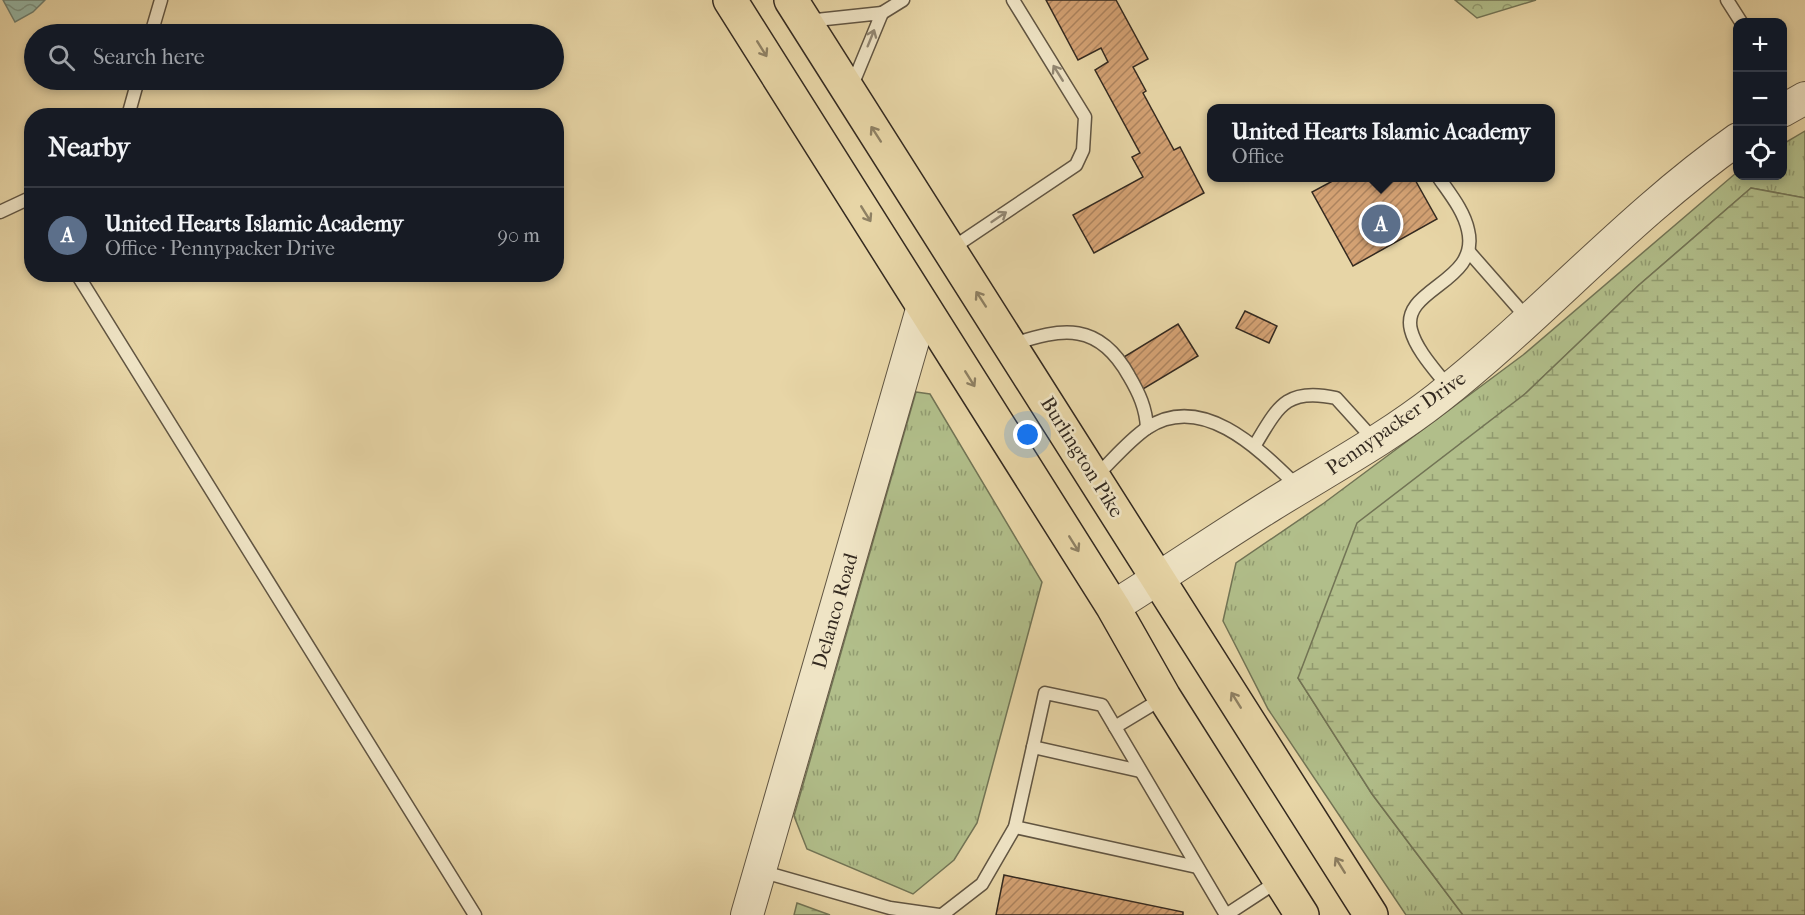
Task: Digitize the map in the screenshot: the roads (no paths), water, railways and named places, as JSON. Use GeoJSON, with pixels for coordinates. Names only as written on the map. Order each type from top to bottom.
{"type":"FeatureCollection","features":[{"type":"Feature","properties":{"kind":"highway"},"geometry":{"type":"LineString","coordinates":[[730,0],[1113,607],[1164,697],[1302,915]]}},
{"type":"Feature","properties":{"kind":"highway","name":"Burlington Pike"},"geometry":{"type":"LineString","coordinates":[[798,11],[1371,915]]}},
{"type":"Feature","properties":{"kind":"street","name":"Pennypacker Drive"},"geometry":{"type":"LineString","coordinates":[[1113,607],[1375,441],[1449,389],[1656,202],[1733,142]]}},
{"type":"Feature","properties":{"kind":"street","name":"Delanco Road"},"geometry":{"type":"LineString","coordinates":[[747,915],[923,306]]}},
{"type":"Feature","properties":{"kind":"lane"},"geometry":{"type":"LineString","coordinates":[[154,24],[161,0]]}},
{"type":"Feature","properties":{"kind":"lane"},"geometry":{"type":"LineString","coordinates":[[798,11],[882,13],[903,0]]}},
{"type":"Feature","properties":{"kind":"lane"},"geometry":{"type":"LineString","coordinates":[[950,249],[1076,165],[1083,150],[1085,117],[1013,0]]}},
{"type":"Feature","properties":{"kind":"lane"},"geometry":{"type":"LineString","coordinates":[[1727,0],[1738,18]]}},
{"type":"Feature","properties":{"kind":"lane"},"geometry":{"type":"LineString","coordinates":[[849,92],[882,13]]}},
{"type":"Feature","properties":{"kind":"lane"},"geometry":{"type":"LineString","coordinates":[[130,108],[135,90]]}},
{"type":"Feature","properties":{"kind":"lane"},"geometry":{"type":"LineString","coordinates":[[1442,182],[1464,216],[1469,231],[1470,253],[1528,319]]}},
{"type":"Feature","properties":{"kind":"lane"},"geometry":{"type":"LineString","coordinates":[[0,212],[24,202]]}},
{"type":"Feature","properties":{"kind":"lane"},"geometry":{"type":"LineString","coordinates":[[1449,389],[1420,348],[1410,329],[1412,310],[1424,296],[1458,268],[1470,253]]}},
{"type":"Feature","properties":{"kind":"lane"},"geometry":{"type":"LineString","coordinates":[[82,282],[475,915]]}},
{"type":"Feature","properties":{"kind":"lane"},"geometry":{"type":"LineString","coordinates":[[1011,345],[1047,333],[1072,333],[1104,344],[1120,359],[1136,388],[1146,411],[1148,428]]}},
{"type":"Feature","properties":{"kind":"lane"},"geometry":{"type":"LineString","coordinates":[[1255,445],[1281,405],[1302,396],[1336,398],[1375,441]]}},
{"type":"Feature","properties":{"kind":"lane"},"geometry":{"type":"LineString","coordinates":[[1095,477],[1148,428],[1168,420],[1191,417],[1211,421],[1255,445],[1300,488]]}},
{"type":"Feature","properties":{"kind":"lane"},"geometry":{"type":"LineString","coordinates":[[760,871],[894,912],[941,915],[982,884],[1016,827],[1046,693],[1102,705],[1226,915],[1279,880]]}},
{"type":"Feature","properties":{"kind":"lane"},"geometry":{"type":"LineString","coordinates":[[1115,727],[1164,697]]}},
{"type":"Feature","properties":{"kind":"lane"},"geometry":{"type":"LineString","coordinates":[[1034,747],[1140,771]]}},
{"type":"Feature","properties":{"kind":"lane"},"geometry":{"type":"LineString","coordinates":[[1016,827],[1197,867]]}},
{"type":"Feature","properties":{"kind":"water"},"geometry":{"type":"Polygon","coordinates":[[[3,0],[45,0],[33,12],[15,22],[3,0]]]}},
{"type":"Feature","properties":{"kind":"place","name":"United Hearts Islamic Academy"},"geometry":{"type":"Point","coordinates":[1381,224]}}]}
